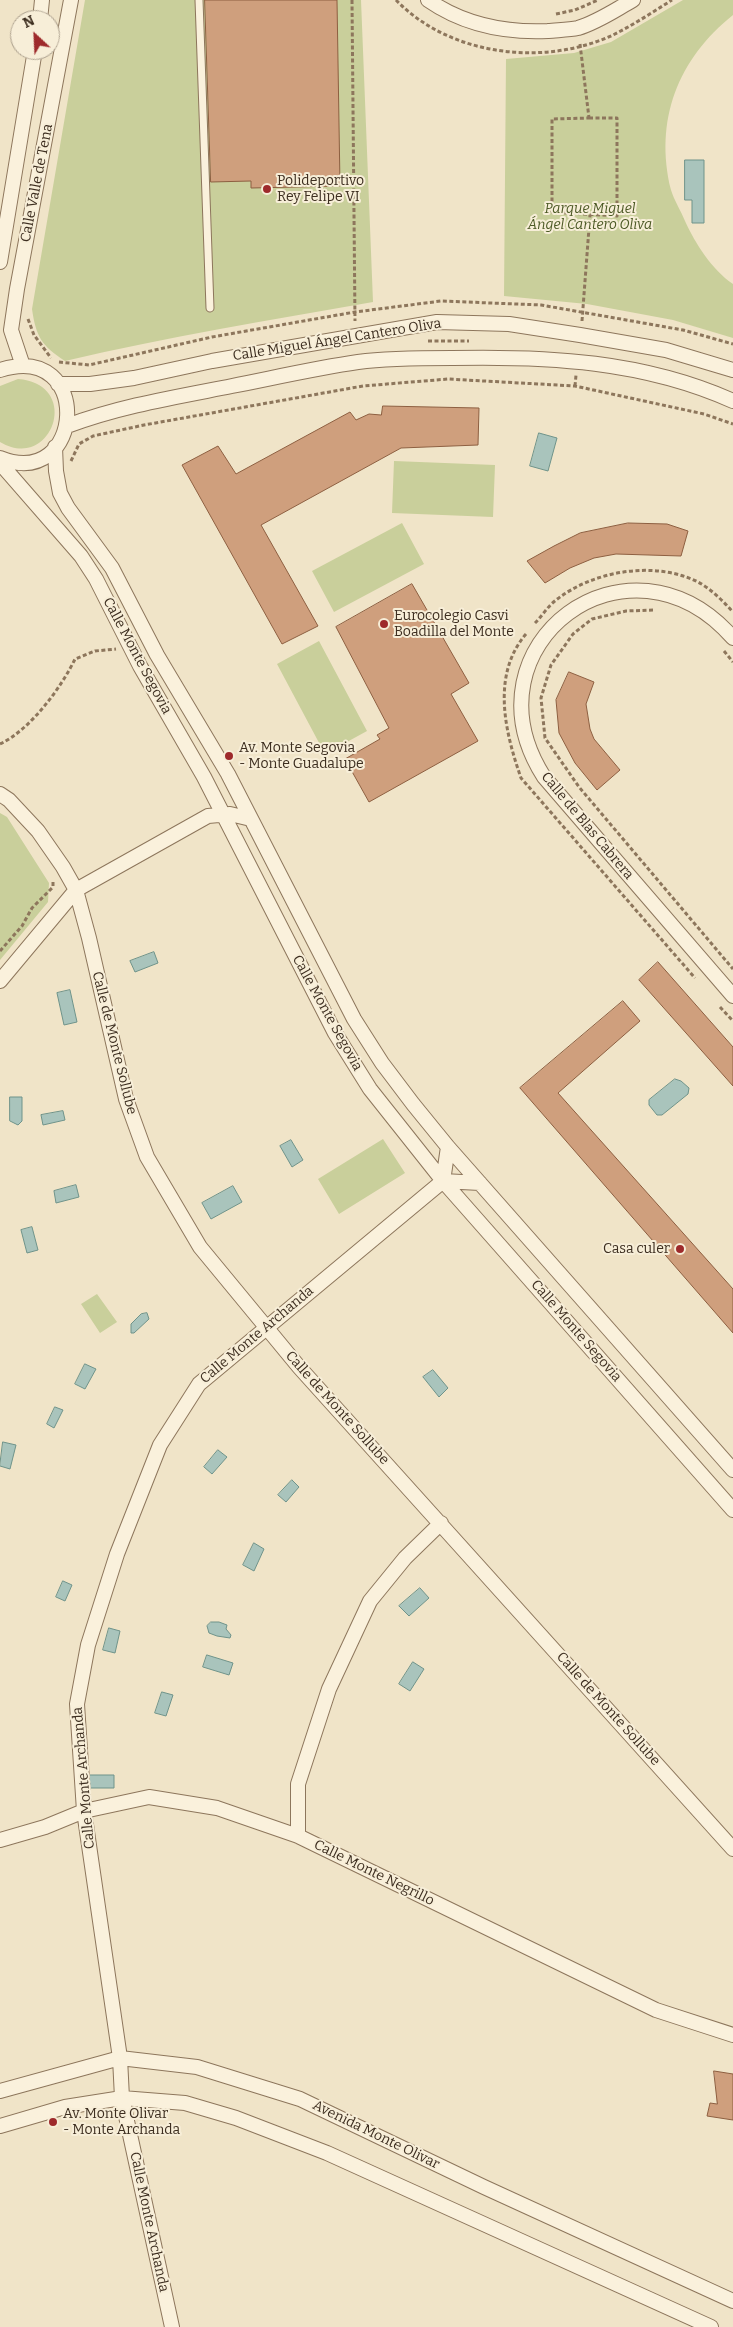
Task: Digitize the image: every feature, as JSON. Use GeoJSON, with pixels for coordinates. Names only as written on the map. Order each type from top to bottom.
{"type":"FeatureCollection","features":[{"type":"Feature","properties":{"kind":"street","name":"Calle Valle de Tena"},"geometry":{"type":"LineString","coordinates":[[23,366],[12,330],[17,288],[71,0]]}},
{"type":"Feature","properties":{"kind":"street"},"geometry":{"type":"LineString","coordinates":[[428,0],[445,12],[482,26],[521,32],[577,28],[600,20],[633,0]]}},
{"type":"Feature","properties":{"kind":"street","name":"Calle Valle de Tena"},"geometry":{"type":"LineString","coordinates":[[0,262],[33,60]]}},
{"type":"Feature","properties":{"kind":"street","name":"Calle Miguel Ángel Cantero Oliva"},"geometry":{"type":"LineString","coordinates":[[58,384],[90,384],[134,378],[212,361],[437,322],[509,324],[580,335],[666,350],[733,370]]}},
{"type":"Feature","properties":{"kind":"street","name":"Calle Miguel Ángel Cantero Oliva"},"geometry":{"type":"LineString","coordinates":[[67,426],[100,414],[140,404],[358,362],[508,357],[576,360],[662,377],[712,392],[733,402]]}},
{"type":"Feature","properties":{"kind":"street"},"geometry":{"type":"LineString","coordinates":[[0,370],[23,366],[42,371],[58,384],[68,404],[67,426],[55,447],[46,454],[25,462],[13,462],[0,458]]}},
{"type":"Feature","properties":{"kind":"street","name":"Calle Monte Segovia"},"geometry":{"type":"LineString","coordinates":[[55,447],[56,471],[60,493],[68,508],[112,568],[157,655],[228,774],[354,1019],[402,1090],[448,1147],[733,1470]]}},
{"type":"Feature","properties":{"kind":"street","name":"Calle Monte Segovia"},"geometry":{"type":"LineString","coordinates":[[0,463],[81,556],[96,579],[130,645],[220,808],[335,1033],[370,1089],[443,1181],[733,1510]]}},
{"type":"Feature","properties":{"kind":"street","name":"Calle de Blas Cabrera"},"geometry":{"type":"LineString","coordinates":[[733,638],[709,613],[679,597],[647,590],[614,592],[597,597],[575,608],[555,624],[544,636],[528,666],[521,698],[521,715],[528,748],[544,777],[733,996]]}},
{"type":"Feature","properties":{"kind":"street"},"geometry":{"type":"LineString","coordinates":[[0,981],[76,890],[220,808],[228,774]]}},
{"type":"Feature","properties":{"kind":"street","name":"Calle de Monte Sollube"},"geometry":{"type":"LineString","coordinates":[[0,794],[9,800],[38,832],[61,864],[76,890],[126,1098],[146,1157],[200,1247],[299,1367],[733,1849]]}},
{"type":"Feature","properties":{"kind":"street"},"geometry":{"type":"LineString","coordinates":[[220,808],[251,819]]}},
{"type":"Feature","properties":{"kind":"street"},"geometry":{"type":"LineString","coordinates":[[448,1147],[443,1181],[480,1183]]}},
{"type":"Feature","properties":{"kind":"street","name":"Calle Monte Archanda"},"geometry":{"type":"LineString","coordinates":[[172,2327],[122,2098],[120,2058],[84,1811],[77,1704],[88,1645],[117,1554],[160,1444],[199,1384],[266,1326],[443,1181]]}},
{"type":"Feature","properties":{"kind":"street"},"geometry":{"type":"LineString","coordinates":[[298,1836],[298,1784],[329,1689],[370,1601],[405,1558],[441,1523]]}},
{"type":"Feature","properties":{"kind":"street","name":"Calle Monte Negrillo"},"geometry":{"type":"LineString","coordinates":[[0,1840],[45,1827],[84,1811],[149,1797],[217,1808],[298,1836],[656,2010],[733,2035]]}},
{"type":"Feature","properties":{"kind":"street","name":"Avenida Monte Olivar"},"geometry":{"type":"LineString","coordinates":[[0,2092],[120,2058],[197,2067],[300,2098],[484,2188],[733,2301]]}},
{"type":"Feature","properties":{"kind":"street"},"geometry":{"type":"LineString","coordinates":[[0,2126],[65,2106],[122,2098],[185,2103],[236,2118],[327,2153],[711,2327]]}},
{"type":"Feature","properties":{"kind":"lane"},"geometry":{"type":"LineString","coordinates":[[199,0],[210,308]]}},
{"type":"Feature","properties":{"kind":"path"},"geometry":{"type":"LineString","coordinates":[[352,0],[355,335]]}},
{"type":"Feature","properties":{"kind":"path"},"geometry":{"type":"LineString","coordinates":[[555,14],[575,10],[598,0]]}},
{"type":"Feature","properties":{"kind":"path"},"geometry":{"type":"LineString","coordinates":[[575,10],[589,118]]}},
{"type":"Feature","properties":{"kind":"path"},"geometry":{"type":"LineString","coordinates":[[589,118],[618,118],[617,216],[552,212],[552,120],[589,118]]}},
{"type":"Feature","properties":{"kind":"path"},"geometry":{"type":"LineString","coordinates":[[580,335],[590,215]]}},
{"type":"Feature","properties":{"kind":"path"},"geometry":{"type":"LineString","coordinates":[[575,386],[576,360]]}},
{"type":"Feature","properties":{"kind":"path"},"geometry":{"type":"LineString","coordinates":[[358,362],[363,386]]}},
{"type":"Feature","properties":{"kind":"path"},"geometry":{"type":"LineString","coordinates":[[71,463],[78,444],[93,436],[144,425],[363,386],[448,379],[575,386],[704,414],[733,424]]}},
{"type":"Feature","properties":{"kind":"path"},"geometry":{"type":"LineString","coordinates":[[701,985],[521,778],[509,745],[504,710],[506,682],[514,652],[523,638],[555,600],[596,577],[628,572],[662,571],[698,582],[723,601],[733,612]]}},
{"type":"Feature","properties":{"kind":"path"},"geometry":{"type":"LineString","coordinates":[[657,610],[626,610],[592,619],[573,634],[551,665],[541,698],[545,738],[579,787],[733,969]]}},
{"type":"Feature","properties":{"kind":"path"},"geometry":{"type":"LineString","coordinates":[[0,744],[12,738],[50,699],[67,676],[75,659],[95,651],[130,645]]}},
{"type":"Feature","properties":{"kind":"path"},"geometry":{"type":"LineString","coordinates":[[723,650],[733,662]]}},
{"type":"Feature","properties":{"kind":"path"},"geometry":{"type":"LineString","coordinates":[[0,951],[22,926],[32,908],[53,887],[53,876],[61,864]]}},
{"type":"Feature","properties":{"kind":"path"},"geometry":{"type":"LineString","coordinates":[[714,1000],[733,1021]]}},
{"type":"Feature","properties":{"kind":"green space","name":"Polideportivo Rey Felipe VI"},"geometry":{"type":"Polygon","coordinates":[[[85,0],[361,0],[373,302],[257,322],[65,361],[41,340],[32,309],[85,0]]]}},
{"type":"Feature","properties":{"kind":"green space","name":"Parque Miguel Ángel Cantero Oliva"},"geometry":{"type":"Polygon","coordinates":[[[683,0],[733,0],[733,15],[714,32],[698,51],[685,71],[675,93],[669,115],[666,139],[671,190],[676,202],[705,256],[733,284],[733,338],[673,320],[587,304],[504,296],[506,59],[574,53],[611,42],[683,0]]]}},
{"type":"Feature","properties":{"kind":"green space"},"geometry":{"type":"Polygon","coordinates":[[[18,379],[38,384],[50,395],[55,409],[53,424],[46,437],[34,446],[18,448],[0,442],[0,386],[18,379]]]}},
{"type":"Feature","properties":{"kind":"green space"},"geometry":{"type":"Polygon","coordinates":[[[394,461],[495,465],[493,517],[392,513],[394,461]]]}},
{"type":"Feature","properties":{"kind":"green space"},"geometry":{"type":"Polygon","coordinates":[[[402,523],[424,564],[334,612],[312,571],[402,523]]]}},
{"type":"Feature","properties":{"kind":"green space"},"geometry":{"type":"Polygon","coordinates":[[[319,641],[367,731],[325,754],[277,664],[319,641]]]}},
{"type":"Feature","properties":{"kind":"green space"},"geometry":{"type":"Polygon","coordinates":[[[0,813],[7,817],[49,883],[48,902],[0,960],[0,813]]]}},
{"type":"Feature","properties":{"kind":"green space"},"geometry":{"type":"Polygon","coordinates":[[[383,1139],[405,1173],[339,1214],[318,1179],[383,1139]]]}},
{"type":"Feature","properties":{"kind":"green space"},"geometry":{"type":"Polygon","coordinates":[[[97,1294],[117,1322],[100,1333],[81,1304],[97,1294]]]}},
{"type":"Feature","properties":{"kind":"water"},"geometry":{"type":"Polygon","coordinates":[[[685,160],[704,160],[704,223],[692,223],[692,200],[685,200],[685,160]]]}},
{"type":"Feature","properties":{"kind":"water"},"geometry":{"type":"Polygon","coordinates":[[[539,433],[557,438],[548,471],[530,466],[539,433]]]}},
{"type":"Feature","properties":{"kind":"water"},"geometry":{"type":"Polygon","coordinates":[[[154,952],[158,963],[135,972],[130,961],[154,952]]]}},
{"type":"Feature","properties":{"kind":"water"},"geometry":{"type":"Polygon","coordinates":[[[70,990],[77,1022],[64,1025],[57,993],[70,990]]]}},
{"type":"Feature","properties":{"kind":"water"},"geometry":{"type":"Polygon","coordinates":[[[675,1079],[681,1081],[689,1088],[688,1094],[662,1115],[657,1115],[649,1105],[649,1100],[675,1079]]]}},
{"type":"Feature","properties":{"kind":"water"},"geometry":{"type":"Polygon","coordinates":[[[10,1097],[22,1097],[22,1121],[18,1125],[10,1121],[10,1097]]]}},
{"type":"Feature","properties":{"kind":"water"},"geometry":{"type":"Polygon","coordinates":[[[63,1111],[65,1120],[43,1125],[41,1115],[63,1111]]]}},
{"type":"Feature","properties":{"kind":"water"},"geometry":{"type":"Polygon","coordinates":[[[291,1140],[303,1160],[292,1167],[280,1146],[291,1140]]]}},
{"type":"Feature","properties":{"kind":"water"},"geometry":{"type":"Polygon","coordinates":[[[76,1185],[79,1197],[56,1203],[54,1191],[76,1185]]]}},
{"type":"Feature","properties":{"kind":"water"},"geometry":{"type":"Polygon","coordinates":[[[233,1186],[242,1202],[211,1219],[202,1203],[233,1186]]]}},
{"type":"Feature","properties":{"kind":"water"},"geometry":{"type":"Polygon","coordinates":[[[32,1227],[38,1250],[27,1253],[21,1230],[32,1227]]]}},
{"type":"Feature","properties":{"kind":"water"},"geometry":{"type":"Polygon","coordinates":[[[147,1313],[149,1319],[134,1333],[131,1333],[131,1324],[141,1314],[147,1313]]]}},
{"type":"Feature","properties":{"kind":"water"},"geometry":{"type":"Polygon","coordinates":[[[85,1364],[96,1369],[85,1389],[75,1384],[85,1364]]]}},
{"type":"Feature","properties":{"kind":"water"},"geometry":{"type":"Polygon","coordinates":[[[433,1370],[448,1388],[439,1397],[423,1377],[433,1370]]]}},
{"type":"Feature","properties":{"kind":"water"},"geometry":{"type":"Polygon","coordinates":[[[55,1407],[63,1410],[54,1428],[47,1424],[55,1407]]]}},
{"type":"Feature","properties":{"kind":"water"},"geometry":{"type":"Polygon","coordinates":[[[3,1442],[16,1445],[10,1469],[0,1466],[3,1442]]]}},
{"type":"Feature","properties":{"kind":"water"},"geometry":{"type":"Polygon","coordinates":[[[218,1450],[227,1457],[212,1474],[204,1467],[218,1450]]]}},
{"type":"Feature","properties":{"kind":"water"},"geometry":{"type":"Polygon","coordinates":[[[292,1480],[299,1487],[286,1502],[278,1495],[292,1480]]]}},
{"type":"Feature","properties":{"kind":"water"},"geometry":{"type":"Polygon","coordinates":[[[254,1543],[264,1549],[254,1571],[243,1565],[254,1543]]]}},
{"type":"Feature","properties":{"kind":"water"},"geometry":{"type":"Polygon","coordinates":[[[63,1581],[72,1585],[65,1601],[56,1597],[63,1581]]]}},
{"type":"Feature","properties":{"kind":"water"},"geometry":{"type":"Polygon","coordinates":[[[420,1588],[429,1598],[409,1616],[399,1606],[420,1588]]]}},
{"type":"Feature","properties":{"kind":"water"},"geometry":{"type":"Polygon","coordinates":[[[211,1622],[227,1625],[226,1629],[231,1635],[230,1638],[209,1633],[207,1626],[211,1622]]]}},
{"type":"Feature","properties":{"kind":"water"},"geometry":{"type":"Polygon","coordinates":[[[109,1628],[120,1631],[115,1653],[103,1650],[109,1628]]]}},
{"type":"Feature","properties":{"kind":"water"},"geometry":{"type":"Polygon","coordinates":[[[207,1655],[233,1663],[229,1675],[203,1667],[207,1655]]]}},
{"type":"Feature","properties":{"kind":"water"},"geometry":{"type":"Polygon","coordinates":[[[413,1662],[424,1669],[410,1691],[399,1684],[413,1662]]]}},
{"type":"Feature","properties":{"kind":"water"},"geometry":{"type":"Polygon","coordinates":[[[162,1692],[173,1695],[166,1716],[155,1713],[162,1692]]]}},
{"type":"Feature","properties":{"kind":"water"},"geometry":{"type":"Polygon","coordinates":[[[87,1775],[114,1775],[114,1788],[87,1788],[87,1775]]]}},
{"type":"Feature","properties":{"kind":"building","name":"Polideportivo Rey Felipe VI"},"geometry":{"type":"Polygon","coordinates":[[[205,0],[337,0],[340,186],[251,188],[251,181],[211,182],[205,0]]]}},
{"type":"Feature","properties":{"kind":"building"},"geometry":{"type":"Polygon","coordinates":[[[383,406],[479,408],[478,445],[401,448],[261,525],[318,626],[282,644],[182,465],[218,446],[236,474],[350,412],[356,420],[369,414],[381,415],[383,406]]]}},
{"type":"Feature","properties":{"kind":"building"},"geometry":{"type":"Polygon","coordinates":[[[628,523],[667,524],[688,531],[681,556],[616,554],[594,558],[570,568],[545,583],[527,561],[580,533],[628,523]]]}},
{"type":"Feature","properties":{"kind":"building"},"geometry":{"type":"Polygon","coordinates":[[[412,584],[469,683],[451,694],[478,741],[369,802],[345,759],[380,739],[377,735],[389,728],[336,627],[412,584]]]}},
{"type":"Feature","properties":{"kind":"building"},"geometry":{"type":"Polygon","coordinates":[[[569,672],[594,682],[586,704],[590,729],[594,739],[620,770],[597,790],[575,763],[559,733],[556,700],[569,672]]]}},
{"type":"Feature","properties":{"kind":"building"},"geometry":{"type":"Polygon","coordinates":[[[658,962],[733,1047],[733,1086],[639,980],[658,962]]]}},
{"type":"Feature","properties":{"kind":"building"},"geometry":{"type":"Polygon","coordinates":[[[623,1001],[640,1021],[558,1093],[733,1289],[733,1333],[520,1088],[623,1001]]]}},
{"type":"Feature","properties":{"kind":"building"},"geometry":{"type":"Polygon","coordinates":[[[714,2071],[733,2074],[733,2120],[707,2116],[710,2103],[717,2104],[714,2071]]]}},
{"type":"Feature","properties":{"kind":"place","name":"Polideportivo Rey Felipe VI"},"geometry":{"type":"Point","coordinates":[267,189]}},
{"type":"Feature","properties":{"kind":"place","name":"Eurocolegio Casvi Boadilla del Monte"},"geometry":{"type":"Point","coordinates":[384,624]}},
{"type":"Feature","properties":{"kind":"place","name":"Av. Monte Segovia - Monte Guadalupe"},"geometry":{"type":"Point","coordinates":[229,756]}},
{"type":"Feature","properties":{"kind":"place","name":"Casa culer"},"geometry":{"type":"Point","coordinates":[680,1249]}},
{"type":"Feature","properties":{"kind":"place","name":"Av. Monte Olivar - Monte Archanda"},"geometry":{"type":"Point","coordinates":[53,2122]}}]}
